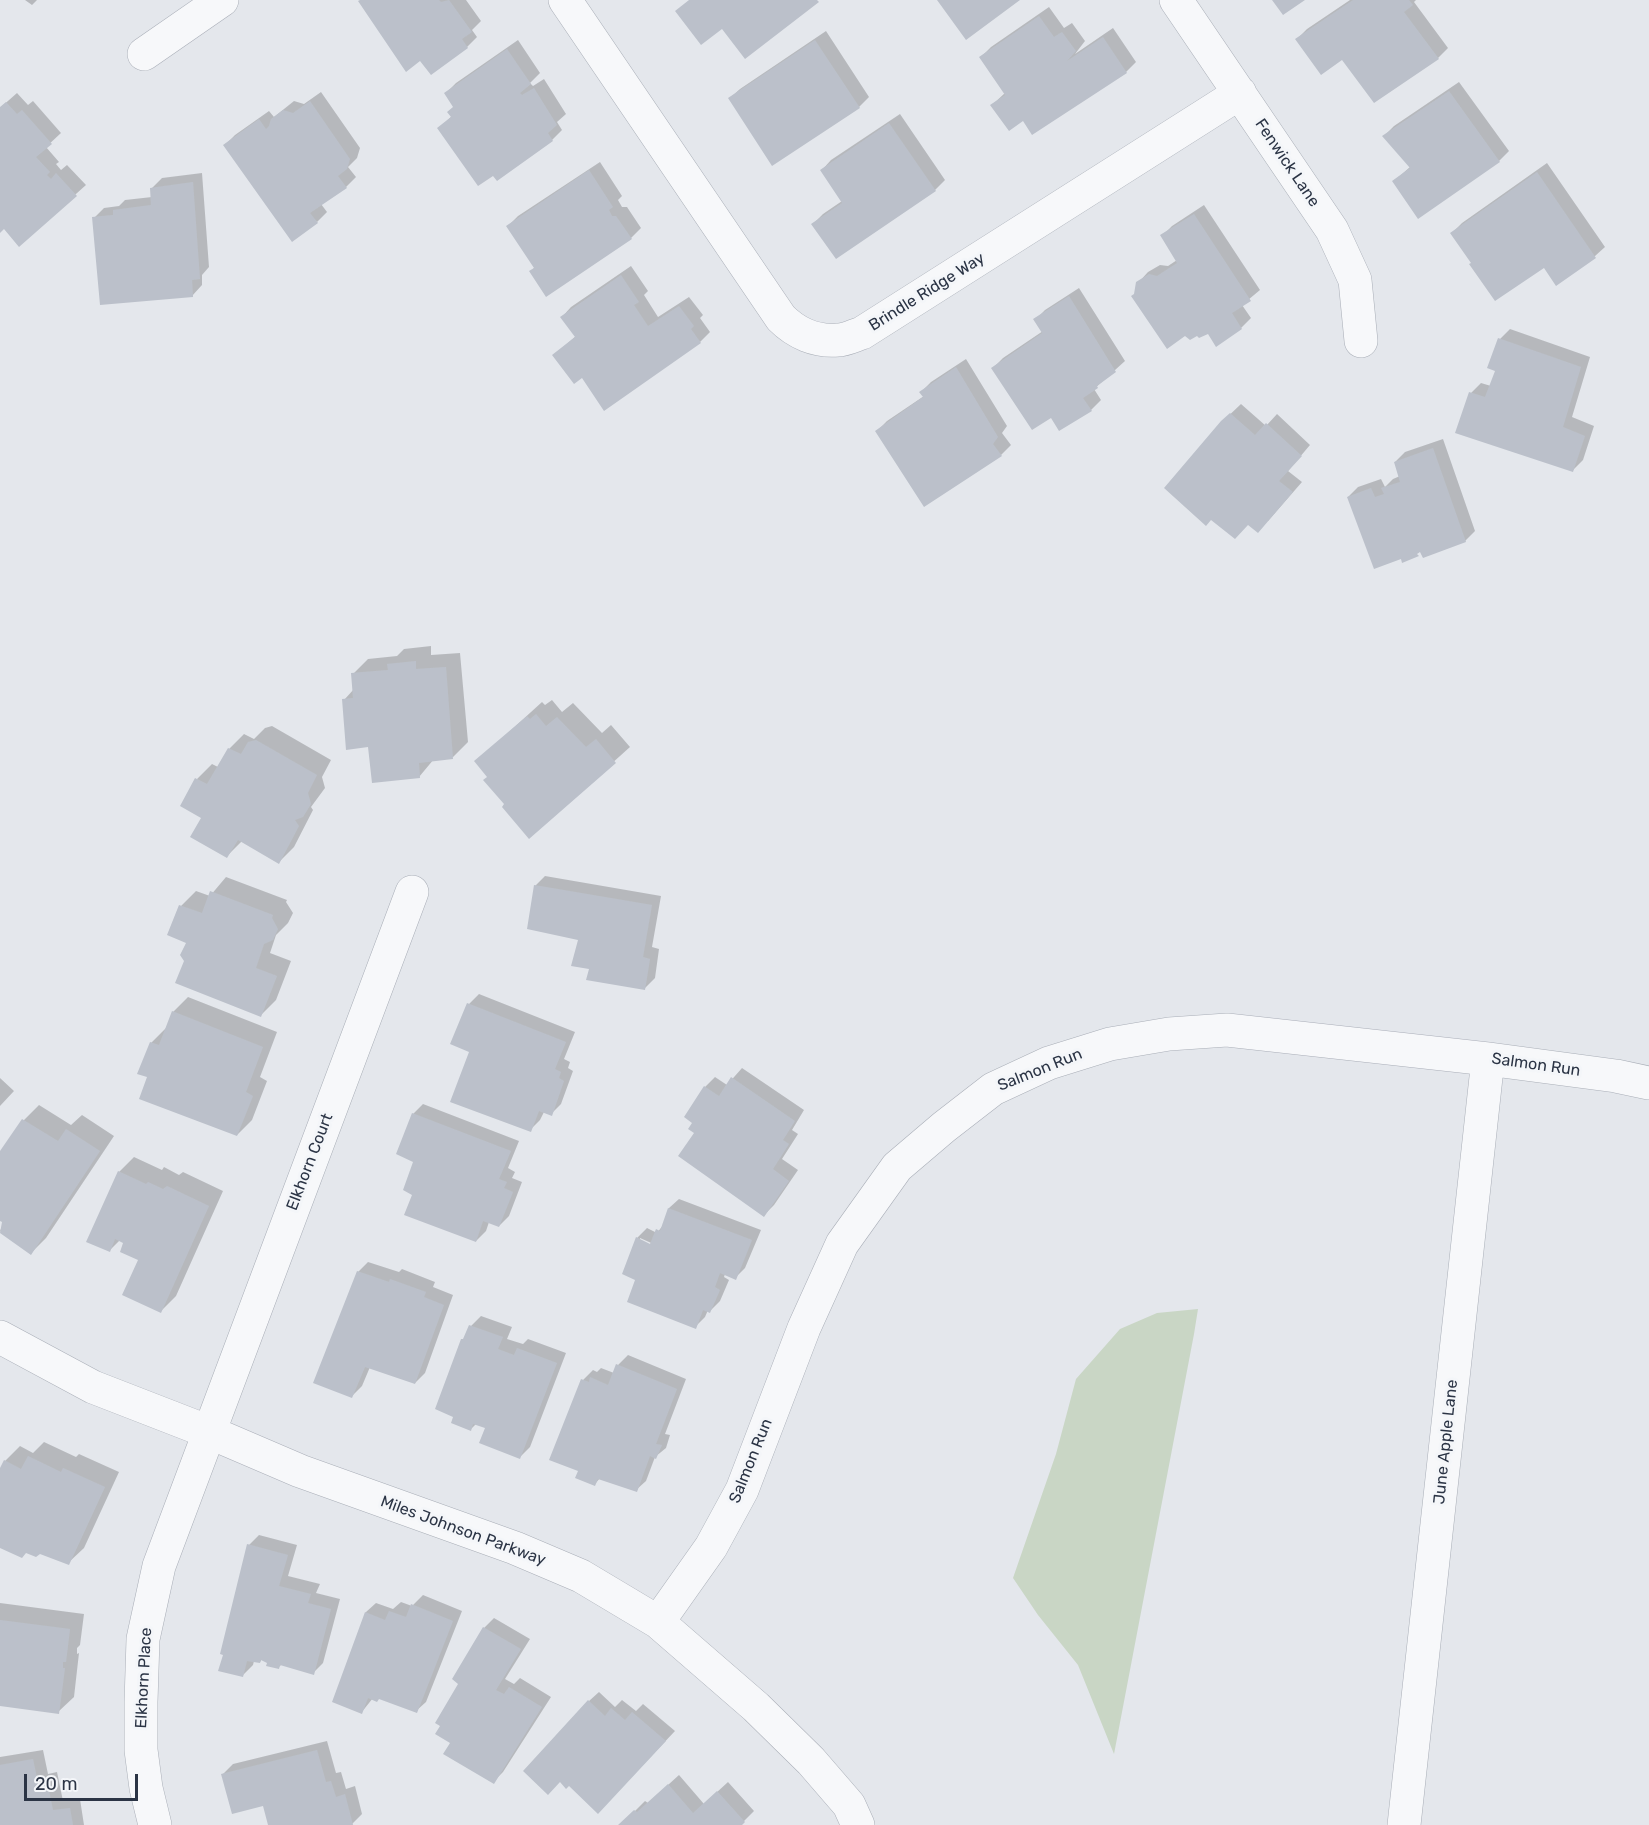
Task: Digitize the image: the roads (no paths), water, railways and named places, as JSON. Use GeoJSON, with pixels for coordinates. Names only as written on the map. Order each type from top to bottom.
{"type":"FeatureCollection","features":[{"type":"Feature","properties":{"kind":"street"},"geometry":{"type":"LineString","coordinates":[[144,54],[222,0]]}},
{"type":"Feature","properties":{"kind":"street","name":"Brindle Ridge Way"},"geometry":{"type":"LineString","coordinates":[[565,0],[781,318],[792,330],[820,338],[839,340],[862,333],[1240,93]]}},
{"type":"Feature","properties":{"kind":"street","name":"Fenwick Lane"},"geometry":{"type":"LineString","coordinates":[[1176,0],[1332,230],[1355,280],[1361,341]]}},
{"type":"Feature","properties":{"kind":"street","name":"Elkhorn Court"},"geometry":{"type":"LineString","coordinates":[[209,1432],[412,892]]}},
{"type":"Feature","properties":{"kind":"street","name":"Salmon Run"},"geometry":{"type":"LineString","coordinates":[[658,1622],[711,1547],[742,1490],[804,1328],[842,1244],[897,1167],[993,1089],[1049,1063],[1110,1044],[1169,1034],[1227,1030],[1488,1059],[1616,1076],[1649,1083]]}},
{"type":"Feature","properties":{"kind":"street","name":"June Apple Lane"},"geometry":{"type":"LineString","coordinates":[[1404,1825],[1488,1059]]}},
{"type":"Feature","properties":{"kind":"street","name":"Miles Johnson Parkway"},"geometry":{"type":"LineString","coordinates":[[0,1337],[93,1387],[209,1432],[300,1471],[515,1548],[581,1576],[658,1622],[756,1707],[811,1761],[849,1805],[858,1825]]}},
{"type":"Feature","properties":{"kind":"street","name":"Elkhorn Place"},"geometry":{"type":"LineString","coordinates":[[155,1825],[146,1788],[141,1750],[143,1639],[159,1566],[209,1432]]}}]}
